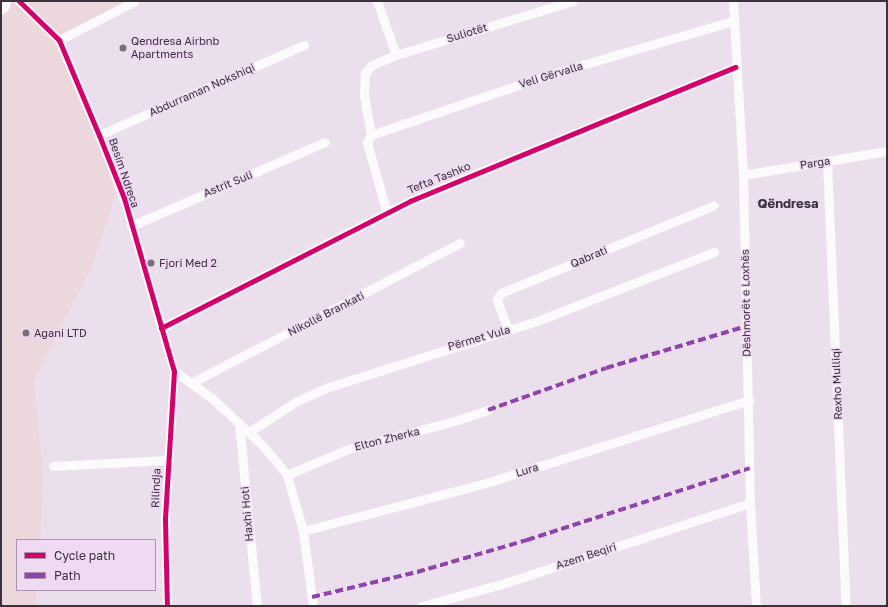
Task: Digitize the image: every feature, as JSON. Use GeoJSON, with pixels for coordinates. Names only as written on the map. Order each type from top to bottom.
{"type":"FeatureCollection","features":[{"type":"Feature","properties":{"kind":"highway"},"geometry":{"type":"LineString","coordinates":[[1,5],[2,1]]}},
{"type":"Feature","properties":{"kind":"street","name":"Besim Ndreca"},"geometry":{"type":"LineString","coordinates":[[19,1],[59,40],[100,135],[124,198],[174,372]]}},
{"type":"Feature","properties":{"kind":"street"},"geometry":{"type":"LineString","coordinates":[[59,40],[134,1]]}},
{"type":"Feature","properties":{"kind":"street"},"geometry":{"type":"LineString","coordinates":[[377,1],[396,54]]}},
{"type":"Feature","properties":{"kind":"street","name":"Suliotët"},"geometry":{"type":"LineString","coordinates":[[371,135],[364,97],[365,73],[372,66],[396,54],[573,1]]}},
{"type":"Feature","properties":{"kind":"street","name":"Dëshmorët e Loxhës"},"geometry":{"type":"LineString","coordinates":[[734,1],[733,21],[735,67],[743,175],[750,503],[756,606]]}},
{"type":"Feature","properties":{"kind":"street","name":"Veli Gërvalla"},"geometry":{"type":"LineString","coordinates":[[371,135],[548,75],[733,21]]}},
{"type":"Feature","properties":{"kind":"street","name":"Abdurraman Nokshiqi"},"geometry":{"type":"LineString","coordinates":[[100,135],[304,45]]}},
{"type":"Feature","properties":{"kind":"street","name":"Tefta Tashko"},"geometry":{"type":"LineString","coordinates":[[161,328],[434,190],[735,67]]}},
{"type":"Feature","properties":{"kind":"street"},"geometry":{"type":"LineString","coordinates":[[371,135],[366,143],[387,213]]}},
{"type":"Feature","properties":{"kind":"street","name":"Astrit Suli"},"geometry":{"type":"LineString","coordinates":[[131,226],[325,142]]}},
{"type":"Feature","properties":{"kind":"street","name":"Parga"},"geometry":{"type":"LineString","coordinates":[[743,175],[887,151]]}},
{"type":"Feature","properties":{"kind":"street","name":"Rexho Mulliqi"},"geometry":{"type":"LineString","coordinates":[[827,161],[846,606]]}},
{"type":"Feature","properties":{"kind":"street","name":"Qabrati"},"geometry":{"type":"LineString","coordinates":[[508,330],[497,299],[501,293],[714,205]]}},
{"type":"Feature","properties":{"kind":"street","name":"Nikollë Brankati"},"geometry":{"type":"LineString","coordinates":[[191,383],[460,243]]}},
{"type":"Feature","properties":{"kind":"street","name":"Përmet Vula"},"geometry":{"type":"LineString","coordinates":[[249,432],[297,401],[329,387],[508,330],[714,252]]}},
{"type":"Feature","properties":{"kind":"street"},"geometry":{"type":"LineString","coordinates":[[174,372],[191,383],[249,432],[287,475],[303,531],[313,606]]}},
{"type":"Feature","properties":{"kind":"street","name":"Rilindja"},"geometry":{"type":"LineString","coordinates":[[167,606],[160,547],[174,372]]}},
{"type":"Feature","properties":{"kind":"street","name":"Lura"},"geometry":{"type":"LineString","coordinates":[[303,531],[486,483],[749,400]]}},
{"type":"Feature","properties":{"kind":"street","name":"Elton Zherka"},"geometry":{"type":"LineString","coordinates":[[287,475],[348,449],[444,424],[488,410]]}},
{"type":"Feature","properties":{"kind":"street","name":"Haxhi Hoti"},"geometry":{"type":"LineString","coordinates":[[239,423],[257,606]]}},
{"type":"Feature","properties":{"kind":"street"},"geometry":{"type":"LineString","coordinates":[[52,466],[167,460]]}},
{"type":"Feature","properties":{"kind":"street","name":"Azem Beqiri"},"geometry":{"type":"LineString","coordinates":[[422,606],[502,584],[750,503]]}},
{"type":"Feature","properties":{"kind":"shaded area"},"geometry":{"type":"Polygon","coordinates":[[[1,1],[135,1],[59,40],[99,135],[116,193],[91,268],[34,380],[43,475],[40,539],[16,539],[16,591],[37,591],[36,606],[1,606],[1,1]]]}},
{"type":"Feature","properties":{"kind":"marked path"},"geometry":{"type":"LineString","coordinates":[[488,410],[606,368],[747,326]]}},
{"type":"Feature","properties":{"kind":"marked path"},"geometry":{"type":"LineString","coordinates":[[312,597],[417,572],[527,540],[750,468]]}},
{"type":"Feature","properties":{"kind":"cycle path"},"geometry":{"type":"LineString","coordinates":[[19,1],[59,40],[99,135],[124,198],[174,371],[165,520],[167,606]]}},
{"type":"Feature","properties":{"kind":"cycle path"},"geometry":{"type":"LineString","coordinates":[[161,328],[410,201],[735,67]]}},
{"type":"Feature","properties":{"kind":"place","name":"Qendresa Airbnb Apartments"},"geometry":{"type":"Point","coordinates":[123,48]}},
{"type":"Feature","properties":{"kind":"place","name":"Fjori Med 2"},"geometry":{"type":"Point","coordinates":[151,263]}},
{"type":"Feature","properties":{"kind":"place","name":"Agani LTD"},"geometry":{"type":"Point","coordinates":[26,333]}},
{"type":"Feature","properties":{"kind":"district","name":"Qëndresa"},"geometry":{"type":"Point","coordinates":[788,203]}}]}
